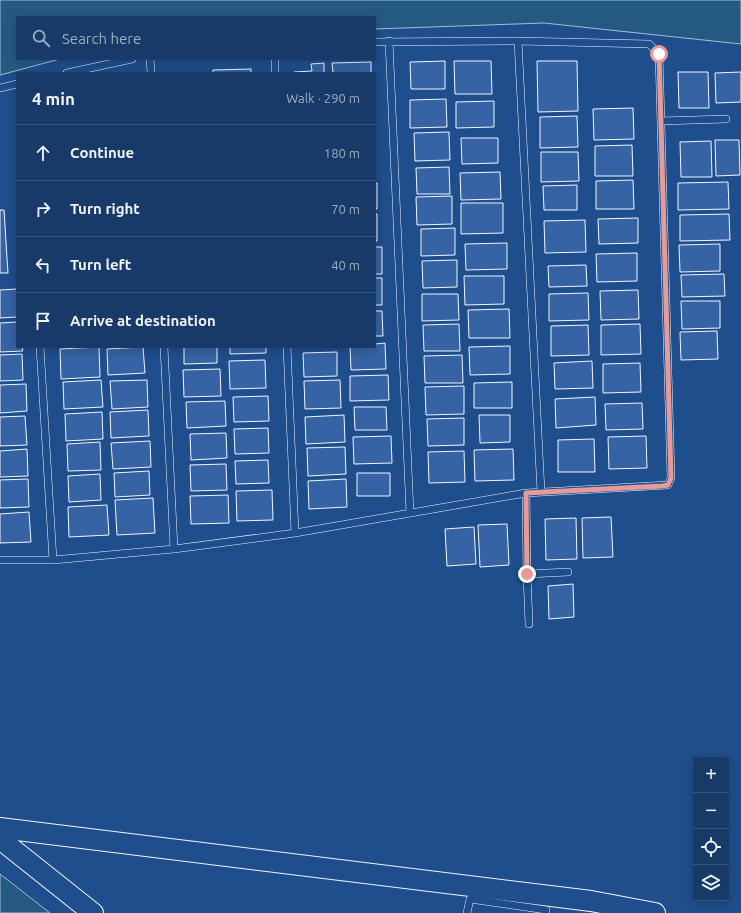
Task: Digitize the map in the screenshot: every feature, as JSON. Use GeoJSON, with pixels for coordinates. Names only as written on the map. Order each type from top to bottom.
{"type":"FeatureCollection","features":[{"type":"Feature","properties":{"kind":"street"},"geometry":{"type":"LineString","coordinates":[[0,828],[643,912]]}},
{"type":"Feature","properties":{"kind":"street"},"geometry":{"type":"LineString","coordinates":[[0,839],[93,913]]}},
{"type":"Feature","properties":{"kind":"lane"},"geometry":{"type":"LineString","coordinates":[[389,41],[410,513]]}},
{"type":"Feature","properties":{"kind":"lane"},"geometry":{"type":"LineString","coordinates":[[518,41],[540,492]]}},
{"type":"Feature","properties":{"kind":"lane"},"geometry":{"type":"LineString","coordinates":[[0,560],[53,560],[174,549],[295,533],[526,493],[668,485],[671,478],[659,54],[649,44],[518,41],[376,42]]}},
{"type":"Feature","properties":{"kind":"lane"},"geometry":{"type":"LineString","coordinates":[[72,72],[127,60]]}},
{"type":"Feature","properties":{"kind":"lane"},"geometry":{"type":"LineString","coordinates":[[150,60],[151,72]]}},
{"type":"Feature","properties":{"kind":"lane"},"geometry":{"type":"LineString","coordinates":[[275,60],[275,72]]}},
{"type":"Feature","properties":{"kind":"lane"},"geometry":{"type":"LineString","coordinates":[[0,88],[16,84]]}},
{"type":"Feature","properties":{"kind":"lane"},"geometry":{"type":"LineString","coordinates":[[661,121],[726,119]]}},
{"type":"Feature","properties":{"kind":"lane"},"geometry":{"type":"LineString","coordinates":[[40,348],[53,560]]}},
{"type":"Feature","properties":{"kind":"lane"},"geometry":{"type":"LineString","coordinates":[[164,348],[174,549]]}},
{"type":"Feature","properties":{"kind":"lane"},"geometry":{"type":"LineString","coordinates":[[287,348],[295,533]]}},
{"type":"Feature","properties":{"kind":"lane"},"geometry":{"type":"LineString","coordinates":[[526,493],[528,624]]}},
{"type":"Feature","properties":{"kind":"lane"},"geometry":{"type":"LineString","coordinates":[[527,574],[568,572]]}},
{"type":"Feature","properties":{"kind":"lane"},"geometry":{"type":"LineString","coordinates":[[467,913],[470,899],[546,910],[546,913]]}},
{"type":"Feature","properties":{"kind":"shaded area"},"geometry":{"type":"Polygon","coordinates":[[[0,0],[741,0],[741,44],[544,23],[376,29],[376,16],[16,16],[16,60],[56,60],[0,75],[0,0]]]}},
{"type":"Feature","properties":{"kind":"shaded area"},"geometry":{"type":"Polygon","coordinates":[[[0,874],[50,913],[0,913],[0,874]]]}},
{"type":"Feature","properties":{"kind":"building"},"geometry":{"type":"Polygon","coordinates":[[[445,61],[445,89],[411,89],[410,62],[445,61]]]}},
{"type":"Feature","properties":{"kind":"building"},"geometry":{"type":"Polygon","coordinates":[[[454,61],[491,61],[492,94],[455,94],[454,61]]]}},
{"type":"Feature","properties":{"kind":"building"},"geometry":{"type":"Polygon","coordinates":[[[537,61],[577,61],[578,111],[538,112],[537,61]]]}},
{"type":"Feature","properties":{"kind":"building"},"geometry":{"type":"Polygon","coordinates":[[[371,62],[371,72],[333,72],[332,63],[371,62]]]}},
{"type":"Feature","properties":{"kind":"building"},"geometry":{"type":"Polygon","coordinates":[[[324,63],[324,72],[294,72],[312,71],[311,64],[324,63]]]}},
{"type":"Feature","properties":{"kind":"building"},"geometry":{"type":"Polygon","coordinates":[[[251,69],[251,72],[213,72],[213,70],[251,69]]]}},
{"type":"Feature","properties":{"kind":"building"},"geometry":{"type":"Polygon","coordinates":[[[678,72],[708,72],[709,108],[679,108],[678,72]]]}},
{"type":"Feature","properties":{"kind":"building"},"geometry":{"type":"Polygon","coordinates":[[[741,72],[741,102],[716,103],[715,73],[741,72]]]}},
{"type":"Feature","properties":{"kind":"building"},"geometry":{"type":"Polygon","coordinates":[[[446,99],[447,127],[410,128],[410,100],[446,99]]]}},
{"type":"Feature","properties":{"kind":"building"},"geometry":{"type":"Polygon","coordinates":[[[494,101],[494,127],[456,128],[456,102],[494,101]]]}},
{"type":"Feature","properties":{"kind":"building"},"geometry":{"type":"Polygon","coordinates":[[[633,108],[634,139],[594,140],[593,109],[633,108]]]}},
{"type":"Feature","properties":{"kind":"building"},"geometry":{"type":"Polygon","coordinates":[[[577,116],[578,147],[540,148],[540,117],[577,116]]]}},
{"type":"Feature","properties":{"kind":"building"},"geometry":{"type":"Polygon","coordinates":[[[449,132],[450,160],[415,161],[414,133],[449,132]]]}},
{"type":"Feature","properties":{"kind":"building"},"geometry":{"type":"Polygon","coordinates":[[[461,138],[498,138],[498,163],[462,164],[461,138]]]}},
{"type":"Feature","properties":{"kind":"building"},"geometry":{"type":"Polygon","coordinates":[[[715,140],[739,140],[740,175],[716,176],[715,140]]]}},
{"type":"Feature","properties":{"kind":"building"},"geometry":{"type":"Polygon","coordinates":[[[711,141],[712,177],[681,177],[680,142],[711,141]]]}},
{"type":"Feature","properties":{"kind":"building"},"geometry":{"type":"Polygon","coordinates":[[[632,145],[633,176],[595,176],[595,146],[632,145]]]}},
{"type":"Feature","properties":{"kind":"building"},"geometry":{"type":"Polygon","coordinates":[[[541,152],[578,152],[579,181],[541,182],[541,152]]]}},
{"type":"Feature","properties":{"kind":"building"},"geometry":{"type":"Polygon","coordinates":[[[449,167],[450,194],[417,194],[416,168],[449,167]]]}},
{"type":"Feature","properties":{"kind":"building"},"geometry":{"type":"Polygon","coordinates":[[[500,172],[501,199],[461,200],[460,173],[500,172]]]}},
{"type":"Feature","properties":{"kind":"building"},"geometry":{"type":"Polygon","coordinates":[[[633,180],[634,209],[596,209],[596,181],[633,180]]]}},
{"type":"Feature","properties":{"kind":"building"},"geometry":{"type":"Polygon","coordinates":[[[728,182],[729,209],[678,210],[678,183],[728,182]]]}},
{"type":"Feature","properties":{"kind":"building"},"geometry":{"type":"Polygon","coordinates":[[[376,183],[377,183],[376,209],[376,183]]]}},
{"type":"Feature","properties":{"kind":"building"},"geometry":{"type":"Polygon","coordinates":[[[577,185],[577,210],[544,210],[543,186],[577,185]]]}},
{"type":"Feature","properties":{"kind":"building"},"geometry":{"type":"Polygon","coordinates":[[[452,196],[452,224],[417,225],[416,197],[452,196]]]}},
{"type":"Feature","properties":{"kind":"building"},"geometry":{"type":"Polygon","coordinates":[[[461,203],[503,203],[503,233],[461,234],[461,203]]]}},
{"type":"Feature","properties":{"kind":"building"},"geometry":{"type":"Polygon","coordinates":[[[0,210],[4,210],[8,273],[0,273],[0,210]]]}},
{"type":"Feature","properties":{"kind":"building"},"geometry":{"type":"Polygon","coordinates":[[[376,214],[377,214],[376,241],[376,214]]]}},
{"type":"Feature","properties":{"kind":"building"},"geometry":{"type":"Polygon","coordinates":[[[729,214],[730,240],[680,241],[680,215],[729,214]]]}},
{"type":"Feature","properties":{"kind":"building"},"geometry":{"type":"Polygon","coordinates":[[[638,218],[638,243],[599,244],[598,219],[638,218]]]}},
{"type":"Feature","properties":{"kind":"building"},"geometry":{"type":"Polygon","coordinates":[[[585,220],[586,252],[545,253],[544,221],[585,220]]]}},
{"type":"Feature","properties":{"kind":"building"},"geometry":{"type":"Polygon","coordinates":[[[455,228],[455,255],[421,256],[421,229],[455,228]]]}},
{"type":"Feature","properties":{"kind":"building"},"geometry":{"type":"Polygon","coordinates":[[[507,243],[507,269],[466,270],[465,244],[507,243]]]}},
{"type":"Feature","properties":{"kind":"building"},"geometry":{"type":"Polygon","coordinates":[[[720,244],[720,271],[680,272],[679,245],[720,244]]]}},
{"type":"Feature","properties":{"kind":"building"},"geometry":{"type":"Polygon","coordinates":[[[376,247],[382,247],[382,274],[376,274],[376,247]]]}},
{"type":"Feature","properties":{"kind":"building"},"geometry":{"type":"Polygon","coordinates":[[[637,253],[637,281],[597,282],[596,254],[637,253]]]}},
{"type":"Feature","properties":{"kind":"building"},"geometry":{"type":"Polygon","coordinates":[[[457,260],[457,287],[423,288],[422,261],[457,260]]]}},
{"type":"Feature","properties":{"kind":"building"},"geometry":{"type":"Polygon","coordinates":[[[586,265],[587,286],[549,287],[548,266],[586,265]]]}},
{"type":"Feature","properties":{"kind":"building"},"geometry":{"type":"Polygon","coordinates":[[[724,274],[725,296],[682,297],[681,275],[724,274]]]}},
{"type":"Feature","properties":{"kind":"building"},"geometry":{"type":"Polygon","coordinates":[[[464,276],[504,276],[504,304],[465,305],[464,276]]]}},
{"type":"Feature","properties":{"kind":"building"},"geometry":{"type":"Polygon","coordinates":[[[376,278],[382,278],[382,305],[376,305],[376,278]]]}},
{"type":"Feature","properties":{"kind":"building"},"geometry":{"type":"Polygon","coordinates":[[[16,289],[16,317],[0,318],[0,290],[16,289]]]}},
{"type":"Feature","properties":{"kind":"building"},"geometry":{"type":"Polygon","coordinates":[[[638,290],[639,319],[601,320],[600,291],[638,290]]]}},
{"type":"Feature","properties":{"kind":"building"},"geometry":{"type":"Polygon","coordinates":[[[588,293],[589,320],[549,321],[549,294],[588,293]]]}},
{"type":"Feature","properties":{"kind":"building"},"geometry":{"type":"Polygon","coordinates":[[[422,294],[458,294],[459,320],[422,321],[422,294]]]}},
{"type":"Feature","properties":{"kind":"building"},"geometry":{"type":"Polygon","coordinates":[[[681,301],[720,301],[720,328],[682,329],[681,301]]]}},
{"type":"Feature","properties":{"kind":"building"},"geometry":{"type":"Polygon","coordinates":[[[509,309],[510,338],[469,338],[468,310],[509,309]]]}},
{"type":"Feature","properties":{"kind":"building"},"geometry":{"type":"Polygon","coordinates":[[[376,311],[382,311],[383,336],[376,336],[376,311]]]}},
{"type":"Feature","properties":{"kind":"building"},"geometry":{"type":"Polygon","coordinates":[[[16,322],[16,348],[22,348],[23,351],[0,352],[0,323],[16,322]]]}},
{"type":"Feature","properties":{"kind":"building"},"geometry":{"type":"Polygon","coordinates":[[[459,324],[460,351],[424,351],[423,325],[459,324]]]}},
{"type":"Feature","properties":{"kind":"building"},"geometry":{"type":"Polygon","coordinates":[[[640,324],[641,354],[601,355],[601,325],[640,324]]]}},
{"type":"Feature","properties":{"kind":"building"},"geometry":{"type":"Polygon","coordinates":[[[588,325],[589,355],[551,356],[551,326],[588,325]]]}},
{"type":"Feature","properties":{"kind":"building"},"geometry":{"type":"Polygon","coordinates":[[[717,331],[718,359],[681,360],[680,332],[717,331]]]}},
{"type":"Feature","properties":{"kind":"building"},"geometry":{"type":"Polygon","coordinates":[[[385,343],[386,369],[351,370],[350,348],[376,348],[376,344],[385,343]]]}},
{"type":"Feature","properties":{"kind":"building"},"geometry":{"type":"Polygon","coordinates":[[[510,346],[510,374],[470,375],[469,347],[510,346]]]}},
{"type":"Feature","properties":{"kind":"building"},"geometry":{"type":"Polygon","coordinates":[[[99,348],[100,377],[61,379],[60,349],[99,348]]]}},
{"type":"Feature","properties":{"kind":"building"},"geometry":{"type":"Polygon","coordinates":[[[143,348],[145,373],[108,375],[107,349],[143,348]]]}},
{"type":"Feature","properties":{"kind":"building"},"geometry":{"type":"Polygon","coordinates":[[[184,348],[217,348],[217,363],[184,364],[184,348]]]}},
{"type":"Feature","properties":{"kind":"building"},"geometry":{"type":"Polygon","coordinates":[[[230,348],[266,348],[266,353],[230,354],[230,348]]]}},
{"type":"Feature","properties":{"kind":"building"},"geometry":{"type":"Polygon","coordinates":[[[337,352],[337,376],[304,377],[303,353],[337,352]]]}},
{"type":"Feature","properties":{"kind":"building"},"geometry":{"type":"Polygon","coordinates":[[[22,354],[23,380],[0,381],[0,355],[22,354]]]}},
{"type":"Feature","properties":{"kind":"building"},"geometry":{"type":"Polygon","coordinates":[[[462,355],[463,383],[425,383],[424,356],[462,355]]]}},
{"type":"Feature","properties":{"kind":"building"},"geometry":{"type":"Polygon","coordinates":[[[265,360],[266,388],[230,389],[229,361],[265,360]]]}},
{"type":"Feature","properties":{"kind":"building"},"geometry":{"type":"Polygon","coordinates":[[[592,361],[593,388],[555,389],[554,363],[592,361]]]}},
{"type":"Feature","properties":{"kind":"building"},"geometry":{"type":"Polygon","coordinates":[[[640,363],[641,392],[603,393],[603,364],[640,363]]]}},
{"type":"Feature","properties":{"kind":"building"},"geometry":{"type":"Polygon","coordinates":[[[220,369],[221,396],[184,397],[183,370],[220,369]]]}},
{"type":"Feature","properties":{"kind":"building"},"geometry":{"type":"Polygon","coordinates":[[[388,375],[389,400],[350,401],[350,376],[388,375]]]}},
{"type":"Feature","properties":{"kind":"building"},"geometry":{"type":"Polygon","coordinates":[[[101,380],[103,407],[64,409],[63,382],[101,380]]]}},
{"type":"Feature","properties":{"kind":"building"},"geometry":{"type":"Polygon","coordinates":[[[147,380],[148,407],[112,409],[110,381],[147,380]]]}},
{"type":"Feature","properties":{"kind":"building"},"geometry":{"type":"Polygon","coordinates":[[[340,380],[341,408],[305,409],[304,381],[340,380]]]}},
{"type":"Feature","properties":{"kind":"building"},"geometry":{"type":"Polygon","coordinates":[[[512,382],[512,408],[474,408],[474,383],[512,382]]]}},
{"type":"Feature","properties":{"kind":"building"},"geometry":{"type":"Polygon","coordinates":[[[26,384],[27,411],[0,413],[0,385],[26,384]]]}},
{"type":"Feature","properties":{"kind":"building"},"geometry":{"type":"Polygon","coordinates":[[[464,386],[464,414],[426,415],[425,387],[464,386]]]}},
{"type":"Feature","properties":{"kind":"building"},"geometry":{"type":"Polygon","coordinates":[[[268,396],[269,421],[234,422],[233,397],[268,396]]]}},
{"type":"Feature","properties":{"kind":"building"},"geometry":{"type":"Polygon","coordinates":[[[595,397],[596,425],[556,428],[555,399],[595,397]]]}},
{"type":"Feature","properties":{"kind":"building"},"geometry":{"type":"Polygon","coordinates":[[[225,401],[226,426],[187,428],[186,402],[225,401]]]}},
{"type":"Feature","properties":{"kind":"building"},"geometry":{"type":"Polygon","coordinates":[[[642,403],[643,429],[606,430],[605,404],[642,403]]]}},
{"type":"Feature","properties":{"kind":"building"},"geometry":{"type":"Polygon","coordinates":[[[354,407],[386,407],[387,430],[355,430],[354,407]]]}},
{"type":"Feature","properties":{"kind":"building"},"geometry":{"type":"Polygon","coordinates":[[[148,410],[149,436],[111,438],[110,412],[148,410]]]}},
{"type":"Feature","properties":{"kind":"building"},"geometry":{"type":"Polygon","coordinates":[[[102,412],[103,439],[66,441],[65,414],[102,412]]]}},
{"type":"Feature","properties":{"kind":"building"},"geometry":{"type":"Polygon","coordinates":[[[344,415],[345,442],[306,444],[305,417],[344,415]]]}},
{"type":"Feature","properties":{"kind":"building"},"geometry":{"type":"Polygon","coordinates":[[[479,415],[510,415],[510,442],[480,443],[479,415]]]}},
{"type":"Feature","properties":{"kind":"building"},"geometry":{"type":"Polygon","coordinates":[[[25,416],[27,445],[0,446],[0,417],[25,416]]]}},
{"type":"Feature","properties":{"kind":"building"},"geometry":{"type":"Polygon","coordinates":[[[464,418],[464,445],[428,446],[427,419],[464,418]]]}},
{"type":"Feature","properties":{"kind":"building"},"geometry":{"type":"Polygon","coordinates":[[[268,428],[269,453],[235,454],[234,429],[268,428]]]}},
{"type":"Feature","properties":{"kind":"building"},"geometry":{"type":"Polygon","coordinates":[[[226,433],[227,458],[191,460],[190,434],[226,433]]]}},
{"type":"Feature","properties":{"kind":"building"},"geometry":{"type":"Polygon","coordinates":[[[391,436],[392,463],[354,464],[353,437],[391,436]]]}},
{"type":"Feature","properties":{"kind":"building"},"geometry":{"type":"Polygon","coordinates":[[[646,436],[647,468],[609,469],[608,437],[646,436]]]}},
{"type":"Feature","properties":{"kind":"building"},"geometry":{"type":"Polygon","coordinates":[[[594,439],[595,472],[558,472],[558,440],[594,439]]]}},
{"type":"Feature","properties":{"kind":"building"},"geometry":{"type":"Polygon","coordinates":[[[150,441],[151,467],[113,469],[111,443],[150,441]]]}},
{"type":"Feature","properties":{"kind":"building"},"geometry":{"type":"Polygon","coordinates":[[[100,442],[101,470],[68,471],[67,444],[100,442]]]}},
{"type":"Feature","properties":{"kind":"building"},"geometry":{"type":"Polygon","coordinates":[[[345,447],[346,474],[308,476],[307,448],[345,447]]]}},
{"type":"Feature","properties":{"kind":"building"},"geometry":{"type":"Polygon","coordinates":[[[27,449],[28,476],[0,477],[0,451],[27,449]]]}},
{"type":"Feature","properties":{"kind":"building"},"geometry":{"type":"Polygon","coordinates":[[[513,449],[514,480],[475,481],[474,450],[513,449]]]}},
{"type":"Feature","properties":{"kind":"building"},"geometry":{"type":"Polygon","coordinates":[[[464,451],[465,482],[429,483],[428,452],[464,451]]]}},
{"type":"Feature","properties":{"kind":"building"},"geometry":{"type":"Polygon","coordinates":[[[268,460],[269,483],[236,484],[235,461],[268,460]]]}},
{"type":"Feature","properties":{"kind":"building"},"geometry":{"type":"Polygon","coordinates":[[[226,464],[227,490],[191,491],[190,465],[226,464]]]}},
{"type":"Feature","properties":{"kind":"building"},"geometry":{"type":"Polygon","coordinates":[[[149,471],[150,495],[115,497],[114,473],[149,471]]]}},
{"type":"Feature","properties":{"kind":"building"},"geometry":{"type":"Polygon","coordinates":[[[357,473],[390,473],[390,496],[357,496],[357,473]]]}},
{"type":"Feature","properties":{"kind":"building"},"geometry":{"type":"Polygon","coordinates":[[[100,474],[101,500],[69,502],[68,476],[100,474]]]}},
{"type":"Feature","properties":{"kind":"building"},"geometry":{"type":"Polygon","coordinates":[[[28,479],[29,507],[0,508],[0,480],[28,479]]]}},
{"type":"Feature","properties":{"kind":"building"},"geometry":{"type":"Polygon","coordinates":[[[346,479],[347,507],[309,509],[308,481],[346,479]]]}},
{"type":"Feature","properties":{"kind":"building"},"geometry":{"type":"Polygon","coordinates":[[[272,490],[273,520],[237,521],[236,491],[272,490]]]}},
{"type":"Feature","properties":{"kind":"building"},"geometry":{"type":"Polygon","coordinates":[[[228,495],[229,523],[191,524],[190,496],[228,495]]]}},
{"type":"Feature","properties":{"kind":"building"},"geometry":{"type":"Polygon","coordinates":[[[153,498],[155,533],[117,535],[115,500],[153,498]]]}},
{"type":"Feature","properties":{"kind":"building"},"geometry":{"type":"Polygon","coordinates":[[[107,505],[109,535],[69,537],[68,507],[107,505]]]}},
{"type":"Feature","properties":{"kind":"building"},"geometry":{"type":"Polygon","coordinates":[[[29,512],[31,542],[0,543],[0,514],[29,512]]]}},
{"type":"Feature","properties":{"kind":"building"},"geometry":{"type":"Polygon","coordinates":[[[611,517],[613,557],[583,558],[582,518],[611,517]]]}},
{"type":"Feature","properties":{"kind":"building"},"geometry":{"type":"Polygon","coordinates":[[[576,518],[577,559],[546,560],[545,519],[576,518]]]}},
{"type":"Feature","properties":{"kind":"building"},"geometry":{"type":"Polygon","coordinates":[[[507,524],[509,565],[480,567],[478,525],[507,524]]]}},
{"type":"Feature","properties":{"kind":"building"},"geometry":{"type":"Polygon","coordinates":[[[474,527],[476,564],[447,566],[445,529],[474,527]]]}},
{"type":"Feature","properties":{"kind":"building"},"geometry":{"type":"Polygon","coordinates":[[[573,584],[574,617],[549,619],[548,586],[573,584]]]}},
{"type":"Feature","properties":{"kind":"route"},"geometry":{"type":"LineString","coordinates":[[527,574],[526,493],[662,486],[668,485],[671,478],[659,54]]}}]}
